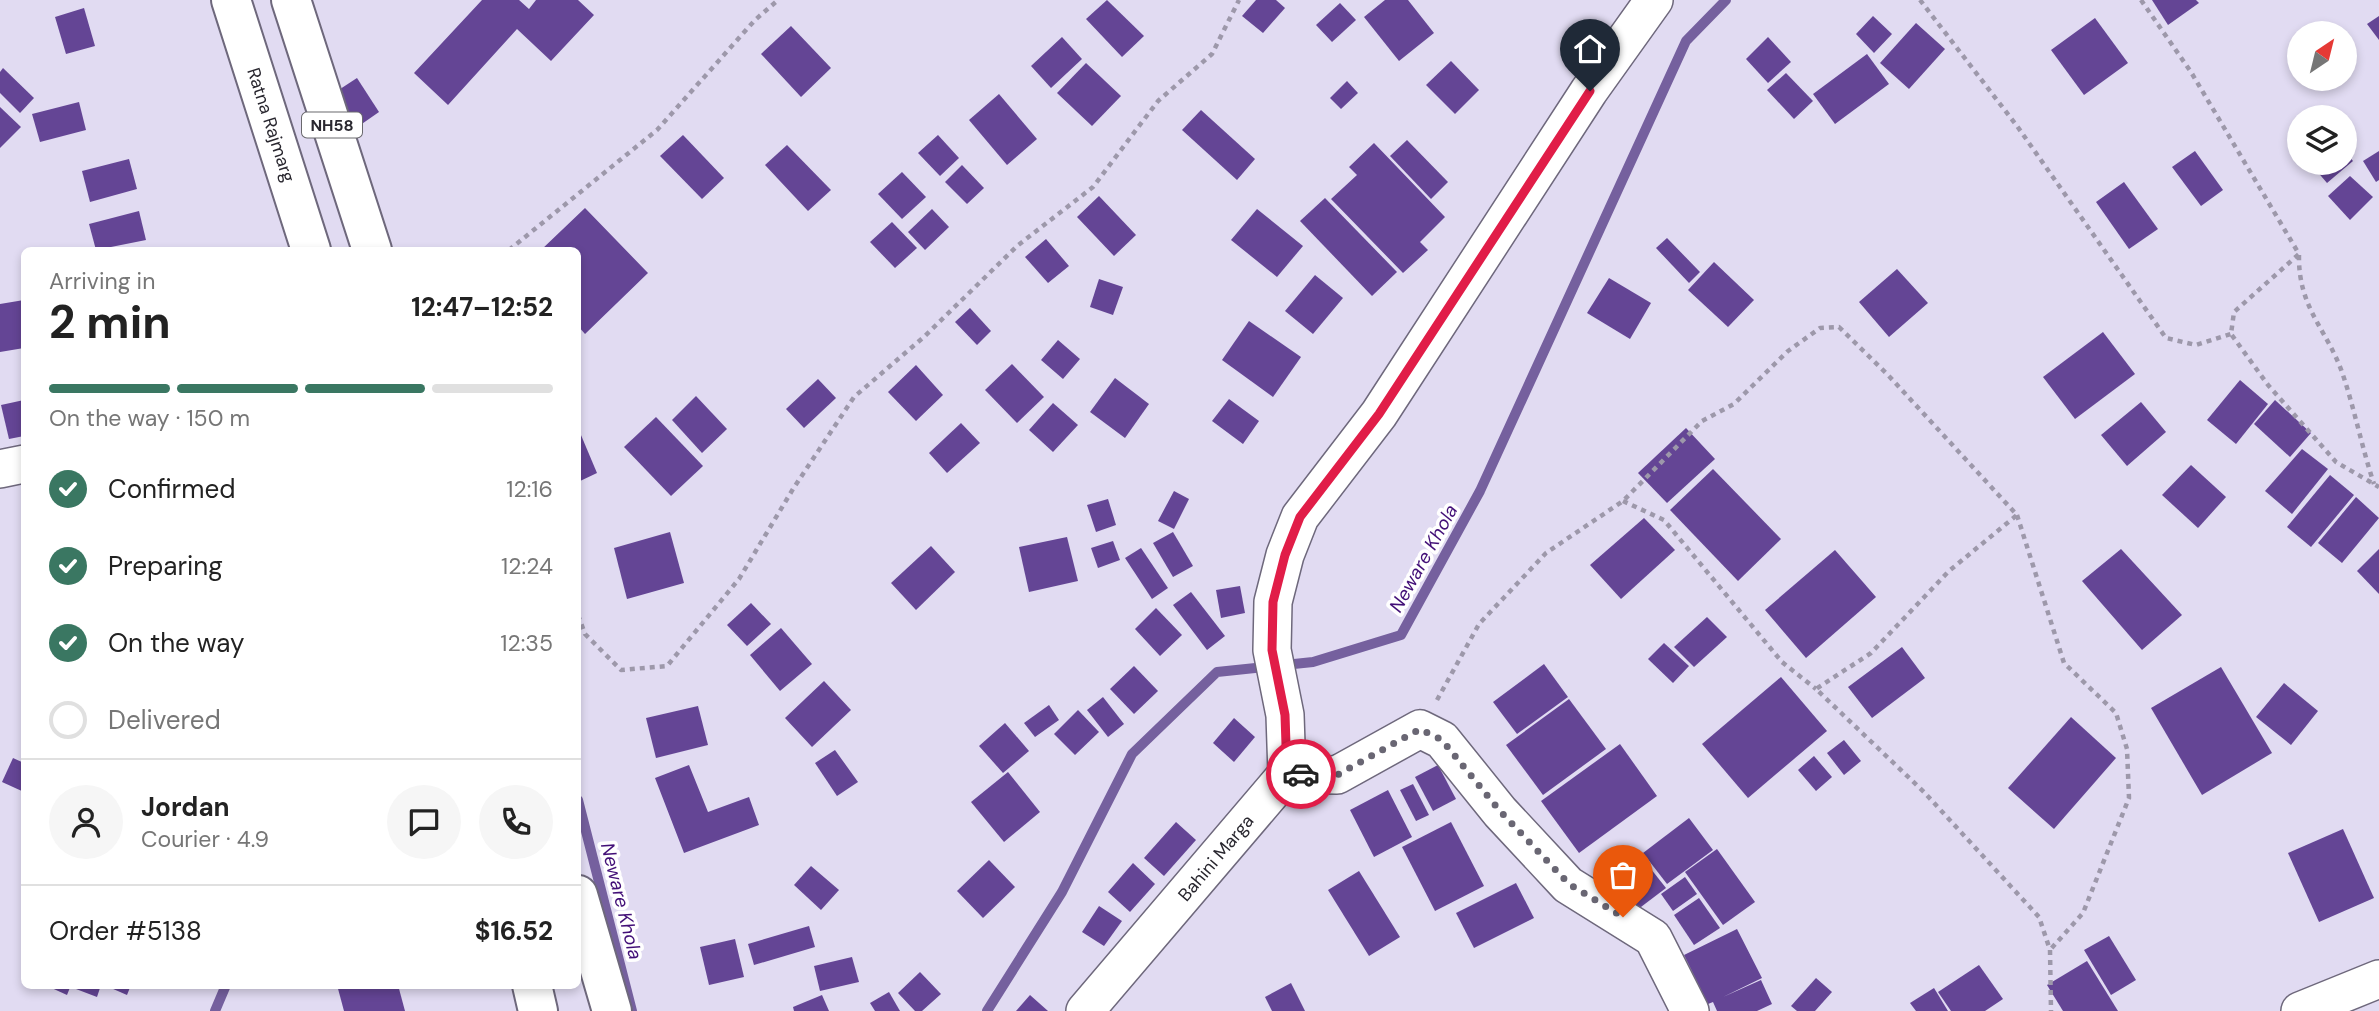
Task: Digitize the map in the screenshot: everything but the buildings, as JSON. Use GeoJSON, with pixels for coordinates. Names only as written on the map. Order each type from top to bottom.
{"type":"FeatureCollection","features":[{"type":"Feature","properties":{"kind":"main road","name":"Ratna Rajmarg"},"geometry":{"type":"LineString","coordinates":[[231,0],[311,247]]}},
{"type":"Feature","properties":{"kind":"main road","name":"NH58"},"geometry":{"type":"LineString","coordinates":[[291,0],[371,247]]}},
{"type":"Feature","properties":{"kind":"main road"},"geometry":{"type":"LineString","coordinates":[[581,905],[612,1011]]}},
{"type":"Feature","properties":{"kind":"main road"},"geometry":{"type":"LineString","coordinates":[[533,989],[538,1011]]}},
{"type":"Feature","properties":{"kind":"street"},"geometry":{"type":"LineString","coordinates":[[1654,0],[1582,102],[1379,414],[1300,517],[1285,555],[1273,602],[1272,650],[1285,715],[1287,774],[1337,775],[1420,729],[1442,740],[1500,811],[1569,884],[1653,938],[1690,1011]]}},
{"type":"Feature","properties":{"kind":"street"},"geometry":{"type":"LineString","coordinates":[[0,469],[21,465]]}},
{"type":"Feature","properties":{"kind":"street","name":"Bahini Marga"},"geometry":{"type":"LineString","coordinates":[[1085,1011],[1287,774]]}},
{"type":"Feature","properties":{"kind":"street"},"geometry":{"type":"LineString","coordinates":[[2300,1011],[2379,979]]}},
{"type":"Feature","properties":{"kind":"path"},"geometry":{"type":"LineString","coordinates":[[513,247],[657,130],[755,20],[778,0]]}},
{"type":"Feature","properties":{"kind":"path"},"geometry":{"type":"LineString","coordinates":[[581,623],[585,634],[621,670],[667,666],[739,579],[853,397],[925,336],[1017,246],[1093,187],[1158,101],[1212,54],[1238,0]]}},
{"type":"Feature","properties":{"kind":"path"},"geometry":{"type":"LineString","coordinates":[[1920,0],[2025,137],[2166,338],[2196,345],[2231,334]]}},
{"type":"Feature","properties":{"kind":"path"},"geometry":{"type":"LineString","coordinates":[[2141,0],[2191,72],[2300,254],[2299,280],[2319,332],[2342,373],[2377,486]]}},
{"type":"Feature","properties":{"kind":"path"},"geometry":{"type":"LineString","coordinates":[[2300,254],[2234,312],[2231,334],[2268,384],[2336,462],[2377,486]]}},
{"type":"Feature","properties":{"kind":"path"},"geometry":{"type":"LineString","coordinates":[[1420,729],[1479,624],[1546,553],[1623,501],[1702,421],[1734,404],[1788,351],[1820,328],[1839,327],[1888,375],[2017,515],[2064,663],[2116,713],[2127,749],[2129,798],[2083,913],[2050,950]]}},
{"type":"Feature","properties":{"kind":"path"},"geometry":{"type":"LineString","coordinates":[[1623,501],[1664,520],[1782,662],[1816,689],[1924,792],[2039,917],[2050,950],[2051,1011]]}},
{"type":"Feature","properties":{"kind":"path"},"geometry":{"type":"LineString","coordinates":[[1816,689],[1871,653],[1949,571],[2017,515]]}},
{"type":"Feature","properties":{"kind":"waterway","name":"Neware Khola"},"geometry":{"type":"LineString","coordinates":[[987,1011],[1062,892],[1132,754],[1217,672],[1313,662],[1401,635],[1480,491],[1686,41],[1726,0]]}},
{"type":"Feature","properties":{"kind":"waterway","name":"Neware Khola"},"geometry":{"type":"LineString","coordinates":[[581,812],[632,1011]]}},
{"type":"Feature","properties":{"kind":"waterway","name":"Neware Khola"},"geometry":{"type":"LineString","coordinates":[[215,1011],[224,989]]}},
{"type":"Feature","properties":{"kind":"way so far"},"geometry":{"type":"LineString","coordinates":[[1301,774],[1337,775],[1420,729],[1442,740],[1500,811],[1569,884],[1623,917]]}},
{"type":"Feature","properties":{"kind":"route"},"geometry":{"type":"LineString","coordinates":[[1301,774],[1287,774],[1285,715],[1272,650],[1273,602],[1285,555],[1300,517],[1379,414],[1590,91]]}}]}
